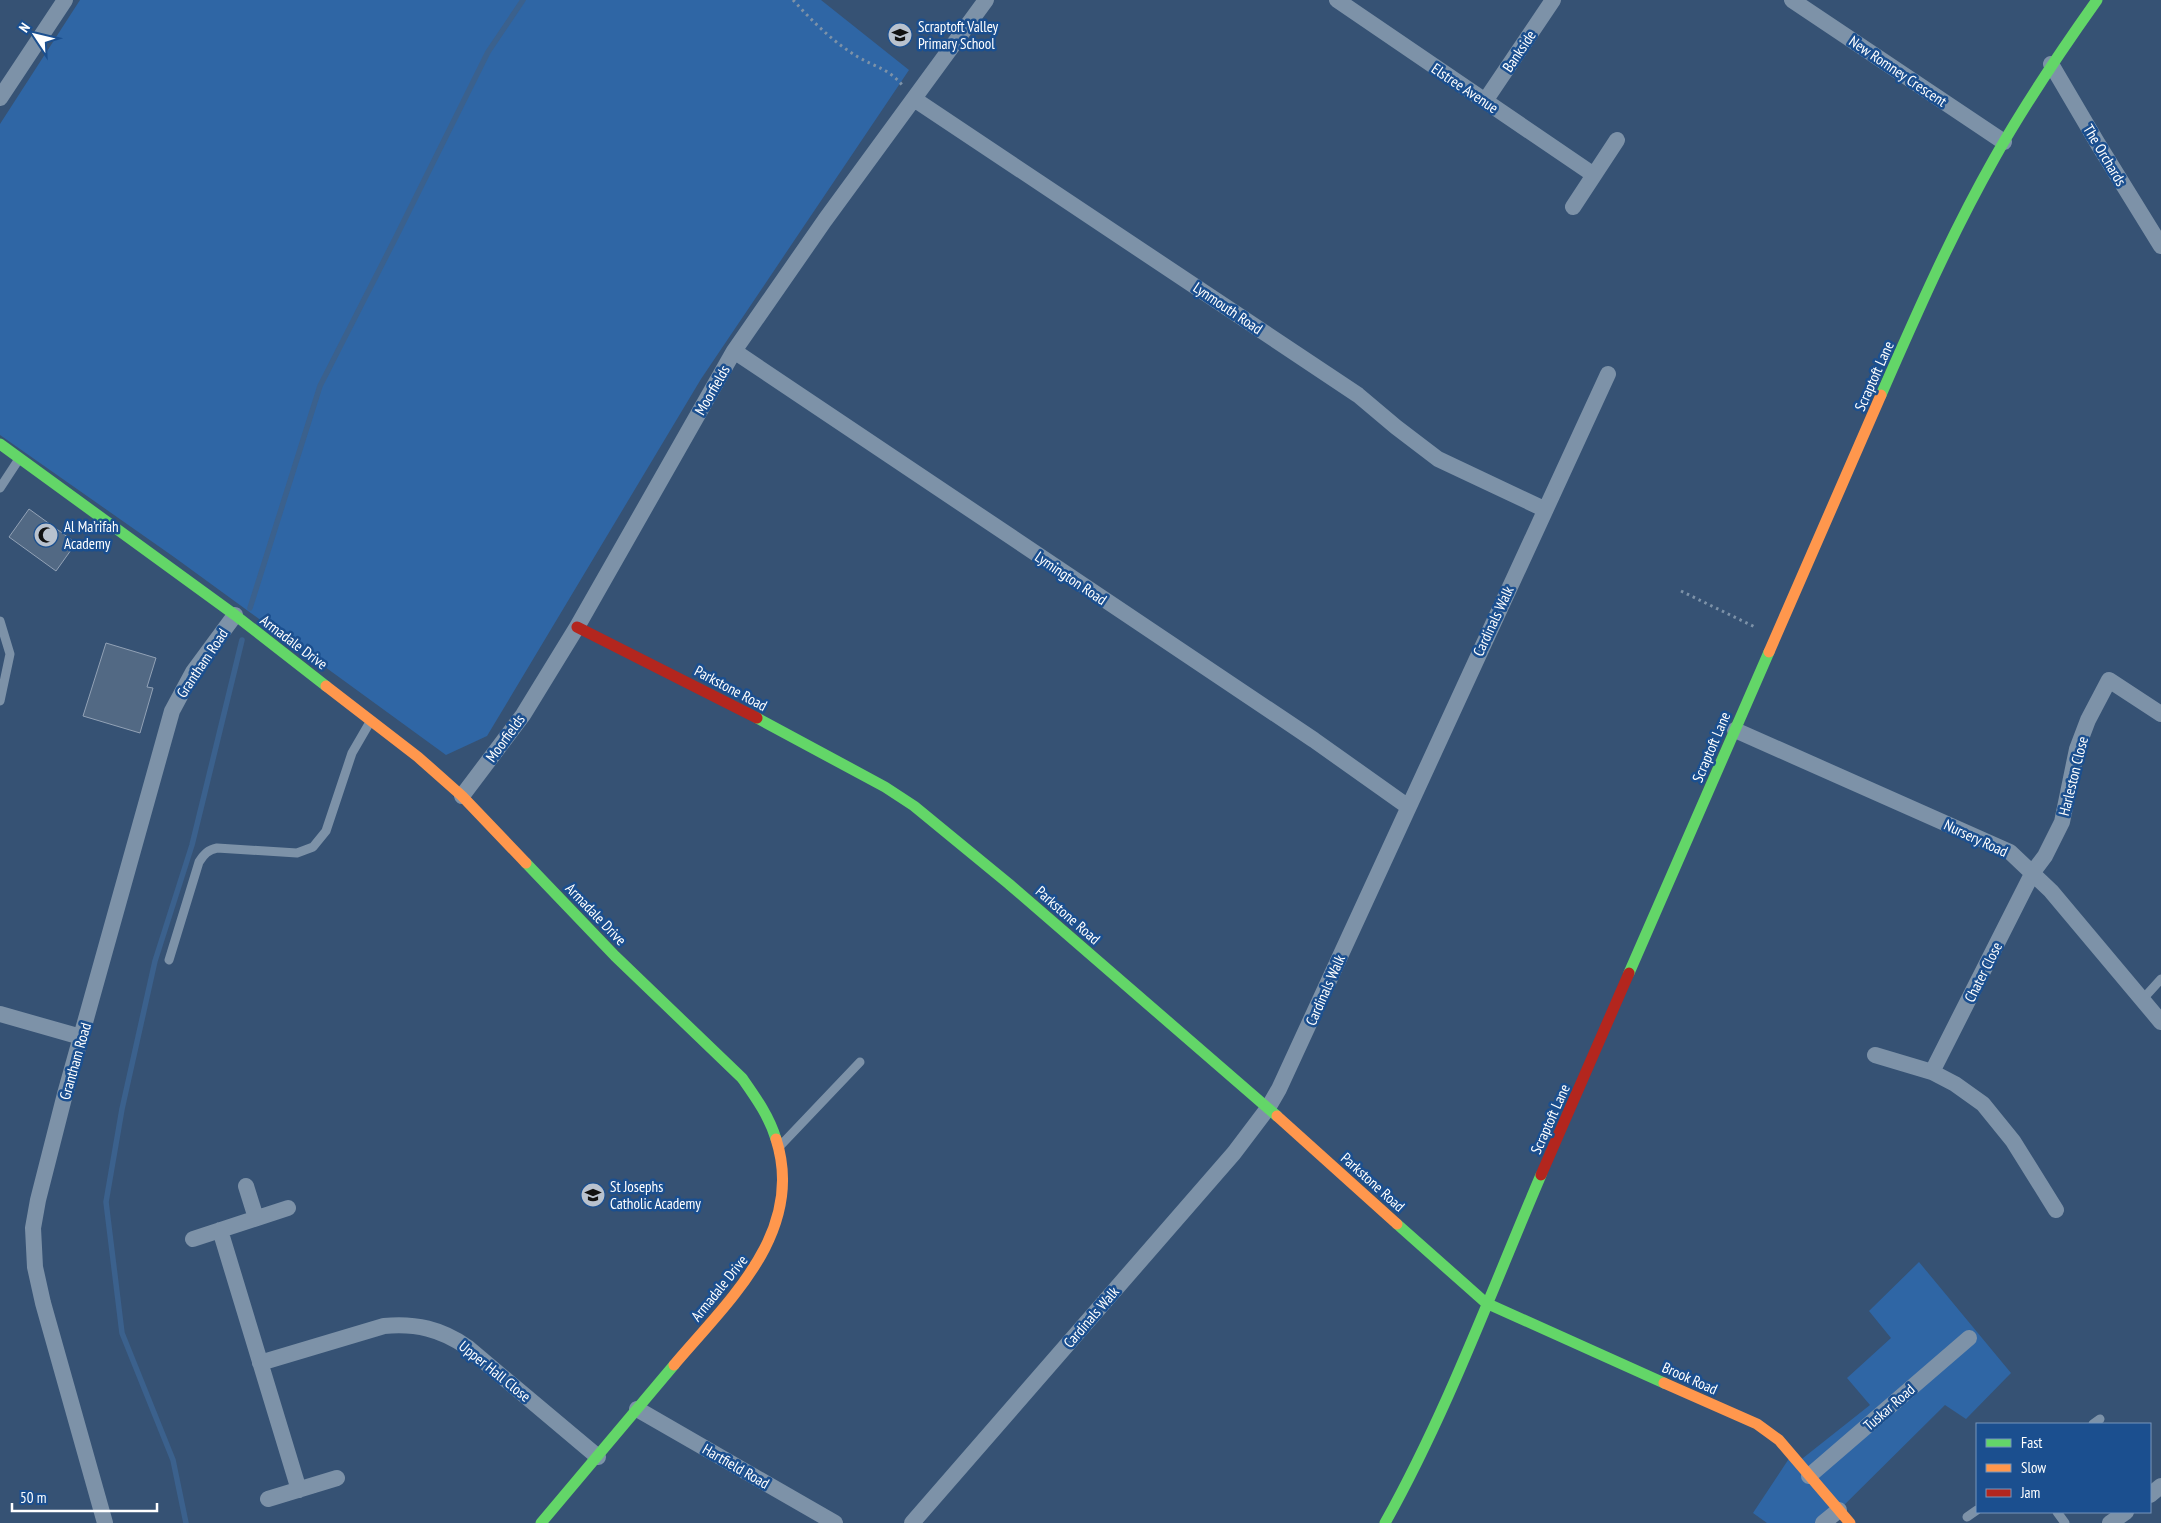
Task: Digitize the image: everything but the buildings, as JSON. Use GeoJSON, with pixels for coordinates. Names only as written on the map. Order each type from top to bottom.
{"type":"FeatureCollection","features":[{"type":"Feature","properties":{"kind":"street"},"geometry":{"type":"LineString","coordinates":[[0,98],[65,0]]}},
{"type":"Feature","properties":{"kind":"street","name":"Moorfields"},"geometry":{"type":"LineString","coordinates":[[462,796],[523,715],[577,627],[734,352],[825,220],[986,0]]}},
{"type":"Feature","properties":{"kind":"street","name":"Elstree Avenue"},"geometry":{"type":"LineString","coordinates":[[1337,0],[1594,175]]}},
{"type":"Feature","properties":{"kind":"street","name":"Bankside"},"geometry":{"type":"LineString","coordinates":[[1485,101],[1553,0]]}},
{"type":"Feature","properties":{"kind":"street","name":"New Romney Crescent"},"geometry":{"type":"LineString","coordinates":[[1792,0],[2004,142]]}},
{"type":"Feature","properties":{"kind":"street","name":"Scraptoft Lane"},"geometry":{"type":"LineString","coordinates":[[1386,1523],[1416,1467],[1735,730],[1939,267],[1982,181],[2004,142],[2051,64],[2097,0]]}},
{"type":"Feature","properties":{"kind":"street","name":"The Orchards"},"geometry":{"type":"LineString","coordinates":[[2051,64],[2161,246]]}},
{"type":"Feature","properties":{"kind":"street","name":"Lynmouth Road"},"geometry":{"type":"LineString","coordinates":[[914,99],[1358,395],[1438,459],[1544,509]]}},
{"type":"Feature","properties":{"kind":"street"},"geometry":{"type":"LineString","coordinates":[[1573,207],[1617,140]]}},
{"type":"Feature","properties":{"kind":"street","name":"Lymington Road"},"geometry":{"type":"LineString","coordinates":[[734,352],[1314,740],[1407,806]]}},
{"type":"Feature","properties":{"kind":"street","name":"Cardinals Walk"},"geometry":{"type":"LineString","coordinates":[[912,1523],[1234,1153],[1268,1108],[1303,1038],[1407,806],[1608,374]]}},
{"type":"Feature","properties":{"kind":"street","name":"Armadale Drive"},"geometry":{"type":"LineString","coordinates":[[0,444],[234,615],[418,757],[462,796],[615,956],[742,1078],[752,1090],[769,1118],[780,1147],[784,1177],[783,1198],[779,1218],[763,1257],[752,1274],[541,1523]]}},
{"type":"Feature","properties":{"kind":"street","name":"Grantham Road"},"geometry":{"type":"LineString","coordinates":[[105,1523],[43,1303],[33,1248],[35,1214],[81,1037],[172,712],[192,672],[234,615]]}},
{"type":"Feature","properties":{"kind":"street","name":"Parkstone Road"},"geometry":{"type":"LineString","coordinates":[[577,627],[885,787],[914,806],[1010,884],[1268,1108],[1486,1303]]}},
{"type":"Feature","properties":{"kind":"street","name":"Harleston Close"},"geometry":{"type":"LineString","coordinates":[[2033,872],[2062,822],[2077,749],[2088,720],[2109,680],[2161,714]]}},
{"type":"Feature","properties":{"kind":"street","name":"Nursery Road"},"geometry":{"type":"LineString","coordinates":[[1735,730],[2010,852],[2033,872],[2161,1022]]}},
{"type":"Feature","properties":{"kind":"street","name":"Chater Close"},"geometry":{"type":"LineString","coordinates":[[1932,1072],[2033,872]]}},
{"type":"Feature","properties":{"kind":"street"},"geometry":{"type":"LineString","coordinates":[[0,1014],[81,1037]]}},
{"type":"Feature","properties":{"kind":"street"},"geometry":{"type":"LineString","coordinates":[[1875,1055],[1932,1072],[1956,1084],[1983,1104],[2014,1141],[2056,1210]]}},
{"type":"Feature","properties":{"kind":"street"},"geometry":{"type":"LineString","coordinates":[[246,1186],[256,1218]]}},
{"type":"Feature","properties":{"kind":"street"},"geometry":{"type":"LineString","coordinates":[[193,1239],[288,1208]]}},
{"type":"Feature","properties":{"kind":"street"},"geometry":{"type":"LineString","coordinates":[[220,1230],[299,1490]]}},
{"type":"Feature","properties":{"kind":"street","name":"Brook Road"},"geometry":{"type":"LineString","coordinates":[[1486,1303],[1757,1424],[1778,1440],[1850,1523]]}},
{"type":"Feature","properties":{"kind":"street","name":"Upper Hall Close"},"geometry":{"type":"LineString","coordinates":[[260,1363],[384,1326],[408,1325],[430,1328],[467,1347],[598,1456]]}},
{"type":"Feature","properties":{"kind":"street","name":"Tuskar Road"},"geometry":{"type":"LineString","coordinates":[[1809,1476],[1969,1338]]}},
{"type":"Feature","properties":{"kind":"street","name":"Hartfield Road"},"geometry":{"type":"LineString","coordinates":[[637,1409],[835,1523]]}},
{"type":"Feature","properties":{"kind":"street"},"geometry":{"type":"LineString","coordinates":[[268,1499],[336,1478]]}},
{"type":"Feature","properties":{"kind":"street"},"geometry":{"type":"LineString","coordinates":[[2151,1494],[2161,1486]]}},
{"type":"Feature","properties":{"kind":"street"},"geometry":{"type":"LineString","coordinates":[[1823,1523],[1839,1510]]}},
{"type":"Feature","properties":{"kind":"street"},"geometry":{"type":"LineString","coordinates":[[2110,1523],[2125,1513]]}},
{"type":"Feature","properties":{"kind":"lane"},"geometry":{"type":"LineString","coordinates":[[0,488],[19,458]]}},
{"type":"Feature","properties":{"kind":"lane"},"geometry":{"type":"LineString","coordinates":[[0,622],[10,654],[0,701]]}},
{"type":"Feature","properties":{"kind":"lane"},"geometry":{"type":"LineString","coordinates":[[169,960],[199,862],[204,855],[209,850],[217,848],[297,853],[313,847],[326,831],[352,754],[372,720]]}},
{"type":"Feature","properties":{"kind":"lane"},"geometry":{"type":"LineString","coordinates":[[2142,1000],[2161,979]]}},
{"type":"Feature","properties":{"kind":"lane"},"geometry":{"type":"LineString","coordinates":[[780,1147],[860,1062]]}},
{"type":"Feature","properties":{"kind":"lane"},"geometry":{"type":"LineString","coordinates":[[1967,1517],[1976,1511]]}},
{"type":"Feature","properties":{"kind":"path"},"geometry":{"type":"LineString","coordinates":[[793,0],[832,39],[857,57],[892,74],[914,99]]}},
{"type":"Feature","properties":{"kind":"path"},"geometry":{"type":"LineString","coordinates":[[1681,591],[1776,637]]}},
{"type":"Feature","properties":{"kind":"shaded area"},"geometry":{"type":"Polygon","coordinates":[[[80,0],[821,0],[909,70],[701,379],[487,736],[446,755],[174,557],[0,435],[0,124],[80,0]]]}},
{"type":"Feature","properties":{"kind":"shaded area"},"geometry":{"type":"Polygon","coordinates":[[[1919,1262],[2011,1373],[1966,1419],[1945,1405],[1826,1523],[1767,1523],[1753,1513],[1790,1457],[1798,1462],[1870,1405],[1847,1378],[1891,1338],[1869,1311],[1919,1262]]]}},
{"type":"Feature","properties":{"kind":"waterway"},"geometry":{"type":"LineString","coordinates":[[250,608],[320,386],[488,52],[523,0]]}},
{"type":"Feature","properties":{"kind":"waterway"},"geometry":{"type":"LineString","coordinates":[[186,1523],[173,1460],[122,1333],[106,1202],[122,1109],[155,961],[192,845],[242,640]]}},
{"type":"Feature","properties":{"kind":"traffic: fast"},"geometry":{"type":"LineString","coordinates":[[1881,395],[1934,276],[1978,188],[2030,98],[2097,0]]}},
{"type":"Feature","properties":{"kind":"traffic: fast"},"geometry":{"type":"LineString","coordinates":[[0,444],[235,615],[326,686]]}},
{"type":"Feature","properties":{"kind":"traffic: fast"},"geometry":{"type":"LineString","coordinates":[[1629,973],[1769,652]]}},
{"type":"Feature","properties":{"kind":"traffic: fast"},"geometry":{"type":"LineString","coordinates":[[757,718],[885,787],[914,806],[1009,884],[1277,1116]]}},
{"type":"Feature","properties":{"kind":"traffic: fast"},"geometry":{"type":"LineString","coordinates":[[526,863],[615,956],[742,1078],[766,1115],[776,1139]]}},
{"type":"Feature","properties":{"kind":"traffic: fast"},"geometry":{"type":"LineString","coordinates":[[1385,1523],[1448,1395],[1541,1175]]}},
{"type":"Feature","properties":{"kind":"traffic: fast"},"geometry":{"type":"LineString","coordinates":[[1397,1224],[1486,1303],[1664,1383]]}},
{"type":"Feature","properties":{"kind":"traffic: fast"},"geometry":{"type":"LineString","coordinates":[[541,1523],[674,1365]]}},
{"type":"Feature","properties":{"kind":"traffic: slow"},"geometry":{"type":"LineString","coordinates":[[1769,652],[1881,395]]}},
{"type":"Feature","properties":{"kind":"traffic: slow"},"geometry":{"type":"LineString","coordinates":[[326,686],[418,757],[462,796],[526,863]]}},
{"type":"Feature","properties":{"kind":"traffic: slow"},"geometry":{"type":"LineString","coordinates":[[1277,1116],[1397,1224]]}},
{"type":"Feature","properties":{"kind":"traffic: slow"},"geometry":{"type":"LineString","coordinates":[[674,1365],[738,1290],[756,1263],[771,1235],[780,1205],[782,1173],[776,1139]]}},
{"type":"Feature","properties":{"kind":"traffic: slow"},"geometry":{"type":"LineString","coordinates":[[1664,1383],[1757,1424],[1779,1440],[1850,1523]]}},
{"type":"Feature","properties":{"kind":"traffic: jam"},"geometry":{"type":"LineString","coordinates":[[577,627],[757,718]]}},
{"type":"Feature","properties":{"kind":"traffic: jam"},"geometry":{"type":"LineString","coordinates":[[1541,1175],[1629,973]]}},
{"type":"Feature","properties":{"kind":"place","name":"Scraptoft Valley Primary School"},"geometry":{"type":"Point","coordinates":[900,35]}},
{"type":"Feature","properties":{"kind":"place","name":"Al Ma’rifah Academy"},"geometry":{"type":"Point","coordinates":[46,535]}},
{"type":"Feature","properties":{"kind":"place","name":"St Josephs Catholic Academy"},"geometry":{"type":"Point","coordinates":[593,1195]}}]}
